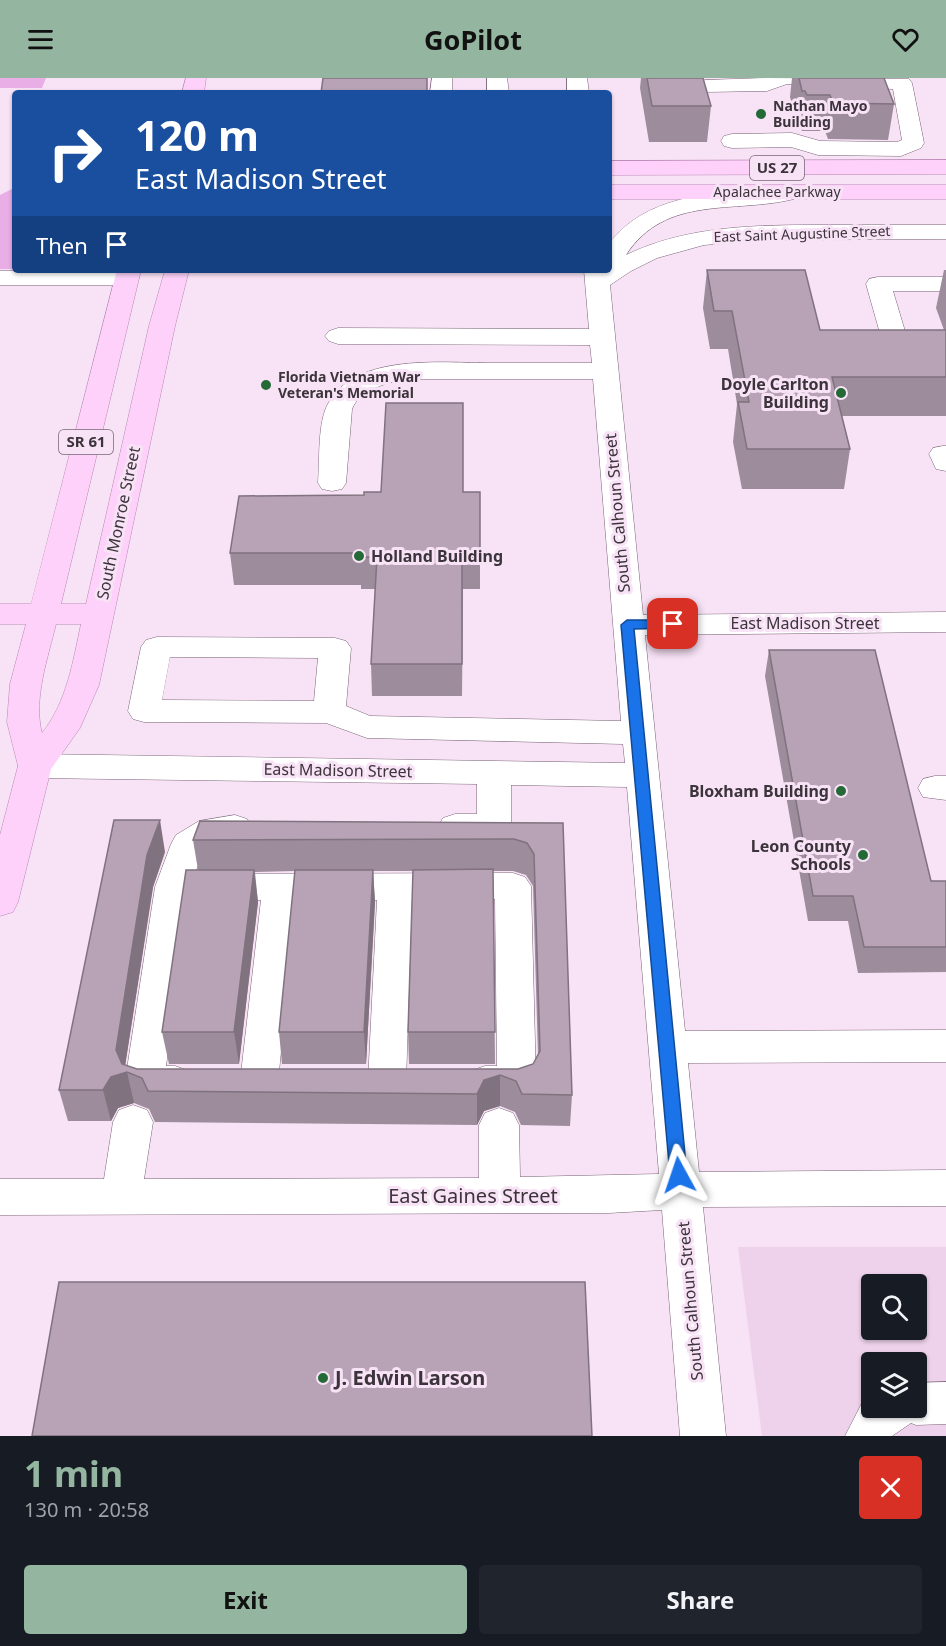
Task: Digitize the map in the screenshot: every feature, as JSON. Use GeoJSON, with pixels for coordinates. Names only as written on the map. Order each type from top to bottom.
{"type":"FeatureCollection","features":[{"type":"Feature","properties":{"kind":"main road","name":"Apalachee Parkway"},"geometry":{"type":"LineString","coordinates":[[612,168],[946,167]]}},
{"type":"Feature","properties":{"kind":"main road","name":"Apalachee Parkway"},"geometry":{"type":"LineString","coordinates":[[612,192],[946,192]]}},
{"type":"Feature","properties":{"kind":"main road","name":"South Monroe Street"},"geometry":{"type":"LineString","coordinates":[[0,902],[34,765],[55,741],[71,715],[82,685],[162,326],[176,273]]}},
{"type":"Feature","properties":{"kind":"main road","name":"SR 61"},"geometry":{"type":"LineString","coordinates":[[34,765],[25,736],[22,710],[26,684],[128,274]]}},
{"type":"Feature","properties":{"kind":"main road"},"geometry":{"type":"LineString","coordinates":[[0,614],[98,614]]}},
{"type":"Feature","properties":{"kind":"street"},"geometry":{"type":"LineString","coordinates":[[705,86],[767,84],[785,78],[902,83],[913,143],[901,149],[818,148],[792,140],[732,141]]}},
{"type":"Feature","properties":{"kind":"street"},"geometry":{"type":"LineString","coordinates":[[612,256],[639,225],[658,215],[706,204],[809,192]]}},
{"type":"Feature","properties":{"kind":"street","name":"East Saint Augustine Street"},"geometry":{"type":"LineString","coordinates":[[612,267],[671,244],[706,237],[773,232],[946,232]]}},
{"type":"Feature","properties":{"kind":"street","name":"South Calhoun Street"},"geometry":{"type":"LineString","coordinates":[[601,273],[604,371],[703,1436]]}},
{"type":"Feature","properties":{"kind":"street"},"geometry":{"type":"LineString","coordinates":[[0,278],[85,278],[128,274]]}},
{"type":"Feature","properties":{"kind":"street"},"geometry":{"type":"LineString","coordinates":[[900,358],[878,284],[946,284]]}},
{"type":"Feature","properties":{"kind":"street"},"geometry":{"type":"LineString","coordinates":[[338,336],[602,337]]}},
{"type":"Feature","properties":{"kind":"street"},"geometry":{"type":"LineString","coordinates":[[332,483],[339,405],[347,394],[387,375],[406,371],[604,371]]}},
{"type":"Feature","properties":{"kind":"street","name":"East Madison Street"},"geometry":{"type":"LineString","coordinates":[[627,625],[946,622]]}},
{"type":"Feature","properties":{"kind":"street"},"geometry":{"type":"LineString","coordinates":[[329,712],[335,648],[157,647],[144,711],[329,712],[367,727],[637,733]]}},
{"type":"Feature","properties":{"kind":"street","name":"East Madison Street"},"geometry":{"type":"LineString","coordinates":[[34,765],[641,775]]}},
{"type":"Feature","properties":{"kind":"street"},"geometry":{"type":"LineString","coordinates":[[422,827],[494,826],[494,772]]}},
{"type":"Feature","properties":{"kind":"street"},"geometry":{"type":"LineString","coordinates":[[267,828],[211,830],[188,844],[173,887],[144,1083],[247,1083],[280,886]]}},
{"type":"Feature","properties":{"kind":"street"},"geometry":{"type":"LineString","coordinates":[[173,887],[280,886],[394,886],[513,886],[517,1083],[402,1083],[394,886]]}},
{"type":"Feature","properties":{"kind":"street"},"geometry":{"type":"LineString","coordinates":[[666,1047],[946,1046]]}},
{"type":"Feature","properties":{"kind":"street"},"geometry":{"type":"LineString","coordinates":[[121,1196],[133,1122]]}},
{"type":"Feature","properties":{"kind":"street"},"geometry":{"type":"LineString","coordinates":[[500,1125],[500,1195]]}},
{"type":"Feature","properties":{"kind":"street","name":"East Gaines Street"},"geometry":{"type":"LineString","coordinates":[[0,1197],[609,1195],[732,1188],[946,1188]]}},
{"type":"Feature","properties":{"kind":"street"},"geometry":{"type":"LineString","coordinates":[[927,1404],[946,1403]]}},
{"type":"Feature","properties":{"kind":"street"},"geometry":{"type":"LineString","coordinates":[[868,1436],[878,1418]]}},
{"type":"Feature","properties":{"kind":"shaded area"},"geometry":{"type":"Polygon","coordinates":[[[0,78],[46,78],[42,88],[0,88],[0,78]]]}},
{"type":"Feature","properties":{"kind":"shaded area"},"geometry":{"type":"Polygon","coordinates":[[[12,189],[12,269],[0,269],[0,195],[12,189]]]}},
{"type":"Feature","properties":{"kind":"shaded area"},"geometry":{"type":"Polygon","coordinates":[[[738,1247],[946,1247],[946,1436],[762,1436],[738,1247]]]}},
{"type":"Feature","properties":{"kind":"building"},"geometry":{"type":"Polygon","coordinates":[[[323,78],[427,78],[427,90],[321,90],[323,78]]]}},
{"type":"Feature","properties":{"kind":"building"},"geometry":{"type":"Polygon","coordinates":[[[647,78],[703,78],[711,106],[652,106],[647,78]]]}},
{"type":"Feature","properties":{"kind":"building"},"geometry":{"type":"Polygon","coordinates":[[[799,78],[884,78],[894,104],[833,103],[830,95],[807,95],[805,91],[802,91],[799,78]]]}},
{"type":"Feature","properties":{"kind":"building"},"geometry":{"type":"Polygon","coordinates":[[[707,270],[805,270],[820,330],[946,330],[946,377],[832,377],[850,449],[747,449],[738,402],[749,402],[732,311],[714,311],[707,270]]]}},
{"type":"Feature","properties":{"kind":"building","name":"Holland Building"},"geometry":{"type":"Polygon","coordinates":[[[386,403],[463,403],[463,492],[480,492],[480,557],[462,557],[462,664],[371,664],[377,557],[360,557],[360,553],[230,553],[239,496],[364,495],[364,492],[381,492],[386,403]]]}},
{"type":"Feature","properties":{"kind":"building","name":"Bloxham Building"},"geometry":{"type":"Polygon","coordinates":[[[769,650],[875,650],[931,881],[946,881],[946,947],[864,947],[853,896],[813,896],[769,650]]]}},
{"type":"Feature","properties":{"kind":"building"},"geometry":{"type":"Polygon","coordinates":[[[114,820],[160,820],[147,855],[116,1050],[122,1064],[137,1069],[518,1069],[533,1064],[540,1051],[534,854],[527,843],[514,839],[193,840],[200,821],[563,823],[572,1095],[522,1094],[516,1081],[500,1075],[484,1080],[477,1094],[148,1091],[142,1078],[127,1072],[111,1077],[103,1090],[59,1090],[114,820]]]}},
{"type":"Feature","properties":{"kind":"building"},"geometry":{"type":"Polygon","coordinates":[[[493,869],[495,1032],[408,1032],[413,870],[493,869]]]}},
{"type":"Feature","properties":{"kind":"building"},"geometry":{"type":"Polygon","coordinates":[[[186,870],[254,870],[234,1032],[162,1032],[186,870]]]}},
{"type":"Feature","properties":{"kind":"building"},"geometry":{"type":"Polygon","coordinates":[[[295,870],[373,870],[364,1032],[279,1032],[295,870]]]}},
{"type":"Feature","properties":{"kind":"building","name":"J. Edwin Larson"},"geometry":{"type":"Polygon","coordinates":[[[59,1282],[585,1282],[592,1436],[32,1436],[59,1282]]]}},
{"type":"Feature","properties":{"kind":"place","name":"Nathan Mayo Building"},"geometry":{"type":"Point","coordinates":[761,114]}},
{"type":"Feature","properties":{"kind":"place","name":"Florida Vietnam War Veteran's Memorial"},"geometry":{"type":"Point","coordinates":[266,385]}},
{"type":"Feature","properties":{"kind":"place","name":"Doyle Carlton Building"},"geometry":{"type":"Point","coordinates":[841,393]}},
{"type":"Feature","properties":{"kind":"place","name":"Holland Building"},"geometry":{"type":"Point","coordinates":[359,556]}},
{"type":"Feature","properties":{"kind":"place","name":"Bloxham Building"},"geometry":{"type":"Point","coordinates":[841,791]}},
{"type":"Feature","properties":{"kind":"place","name":"Leon County Schools"},"geometry":{"type":"Point","coordinates":[863,855]}},
{"type":"Feature","properties":{"kind":"place","name":"J. Edwin Larson"},"geometry":{"type":"Point","coordinates":[323,1378]}},
{"type":"Feature","properties":{"kind":"route"},"geometry":{"type":"LineString","coordinates":[[673,624],[627,625],[679,1175]]}}]}
